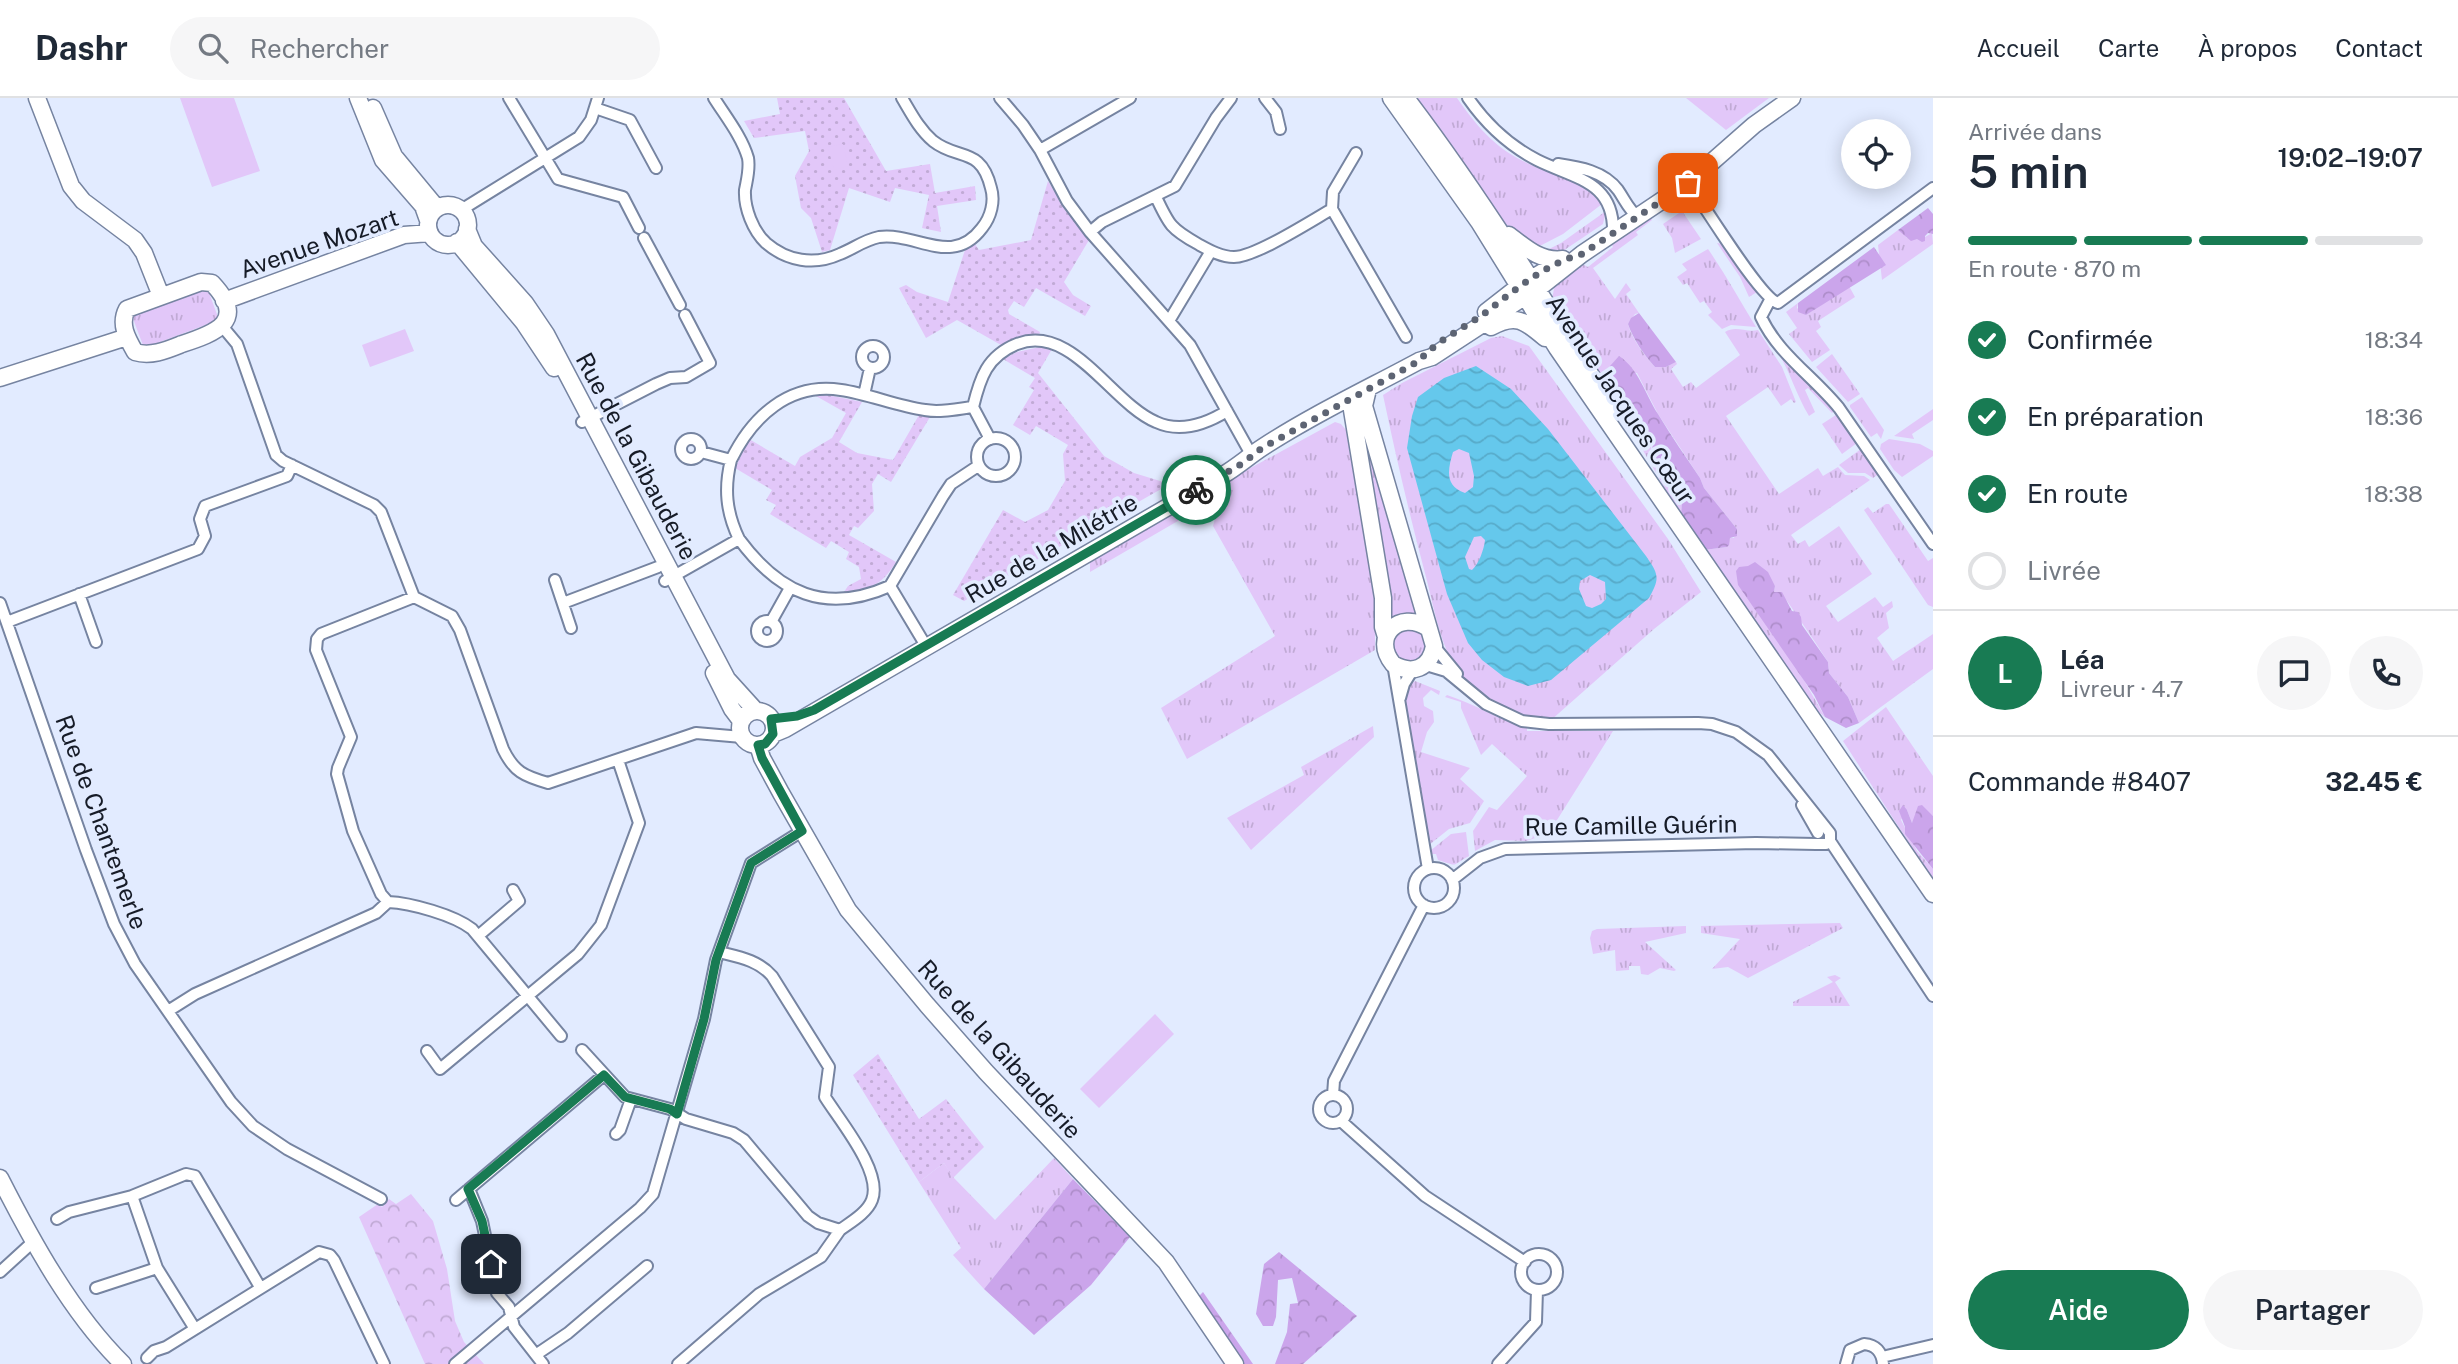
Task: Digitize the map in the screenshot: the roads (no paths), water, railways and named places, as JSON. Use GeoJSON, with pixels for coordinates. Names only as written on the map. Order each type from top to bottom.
{"type":"FeatureCollection","features":[{"type":"Feature","properties":{"kind":"street"},"geometry":{"type":"LineString","coordinates":[[37,98],[71,186],[83,201],[135,240],[144,253],[161,296]]}},
{"type":"Feature","properties":{"kind":"street"},"geometry":{"type":"LineString","coordinates":[[358,98],[383,160],[432,220]]}},
{"type":"Feature","properties":{"kind":"street"},"geometry":{"type":"LineString","coordinates":[[369,98],[394,156],[430,197],[432,220],[439,242],[451,244],[462,236],[467,218],[461,209],[449,205],[432,220]]}},
{"type":"Feature","properties":{"kind":"street"},"geometry":{"type":"LineString","coordinates":[[509,98],[558,179],[623,197],[710,363],[686,377],[670,378],[587,420]]}},
{"type":"Feature","properties":{"kind":"street"},"geometry":{"type":"LineString","coordinates":[[714,98],[747,155],[749,173],[745,196],[755,229],[776,251],[801,261],[815,261],[841,254],[880,237],[905,238],[942,247],[954,247],[971,240],[987,222],[992,190],[984,170],[971,156],[944,148],[923,132],[902,98]]}},
{"type":"Feature","properties":{"kind":"street"},"geometry":{"type":"LineString","coordinates":[[1000,98],[1040,150],[1067,201],[1090,232],[1190,345],[1252,456]]}},
{"type":"Feature","properties":{"kind":"street"},"geometry":{"type":"LineString","coordinates":[[1040,150],[1129,98]]}},
{"type":"Feature","properties":{"kind":"street"},"geometry":{"type":"LineString","coordinates":[[1090,232],[1102,222],[1171,190],[1179,182],[1216,118],[1231,98]]}},
{"type":"Feature","properties":{"kind":"street"},"geometry":{"type":"LineString","coordinates":[[1265,98],[1276,112],[1280,129]]}},
{"type":"Feature","properties":{"kind":"street","name":"Avenue Jacques Cœur"},"geometry":{"type":"LineString","coordinates":[[1391,98],[1527,288],[1698,551]]}},
{"type":"Feature","properties":{"kind":"street","name":"Avenue Jacques Cœur"},"geometry":{"type":"LineString","coordinates":[[1406,98],[1456,164],[1499,228],[1556,348],[1933,894]]}},
{"type":"Feature","properties":{"kind":"street"},"geometry":{"type":"LineString","coordinates":[[1468,98],[1492,127],[1511,143],[1538,160],[1579,178],[1602,194],[1612,213],[1613,234]]}},
{"type":"Feature","properties":{"kind":"street"},"geometry":{"type":"LineString","coordinates":[[1527,288],[1688,183],[1754,125],[1792,98]]}},
{"type":"Feature","properties":{"kind":"street"},"geometry":{"type":"LineString","coordinates":[[461,209],[579,137],[586,130],[596,103],[630,120],[656,168]]}},
{"type":"Feature","properties":{"kind":"street"},"geometry":{"type":"LineString","coordinates":[[1356,153],[1334,192],[1332,209],[1406,337]]}},
{"type":"Feature","properties":{"kind":"street"},"geometry":{"type":"LineString","coordinates":[[1538,160],[1599,174],[1614,185],[1628,208],[1638,217]]}},
{"type":"Feature","properties":{"kind":"street"},"geometry":{"type":"LineString","coordinates":[[1688,183],[1754,280],[1775,303],[1782,301],[1933,188]]}},
{"type":"Feature","properties":{"kind":"street"},"geometry":{"type":"LineString","coordinates":[[1156,197],[1167,221],[1175,231],[1224,256],[1244,256],[1332,209]]}},
{"type":"Feature","properties":{"kind":"street","name":"Avenue Mozart"},"geometry":{"type":"LineString","coordinates":[[224,301],[404,235],[432,220]]}},
{"type":"Feature","properties":{"kind":"street"},"geometry":{"type":"LineString","coordinates":[[1499,228],[1542,258],[1553,261],[1582,254]]}},
{"type":"Feature","properties":{"kind":"street","name":"Rue de la Gibauderie"},"geometry":{"type":"LineString","coordinates":[[462,236],[541,348],[587,420],[741,729]]}},
{"type":"Feature","properties":{"kind":"street"},"geometry":{"type":"LineString","coordinates":[[1169,321],[1211,251]]}},
{"type":"Feature","properties":{"kind":"street"},"geometry":{"type":"LineString","coordinates":[[1527,288],[1565,258]]}},
{"type":"Feature","properties":{"kind":"street"},"geometry":{"type":"LineString","coordinates":[[208,282],[218,289],[224,301],[226,317],[222,326],[204,337],[144,355],[135,352],[127,337],[122,317],[127,309],[161,296],[208,282]]}},
{"type":"Feature","properties":{"kind":"street","name":"Rue de la Milétrie"},"geometry":{"type":"LineString","coordinates":[[1417,356],[1432,357],[1457,342],[1527,288]]}},
{"type":"Feature","properties":{"kind":"street","name":"Rue de la Milétrie"},"geometry":{"type":"LineString","coordinates":[[772,727],[785,729],[1223,475],[1262,448],[1368,389],[1527,288]]}},
{"type":"Feature","properties":{"kind":"street"},"geometry":{"type":"LineString","coordinates":[[1770,300],[1762,317],[1775,340],[1787,355],[1825,390],[1839,408],[1933,544]]}},
{"type":"Feature","properties":{"kind":"street"},"geometry":{"type":"LineString","coordinates":[[1457,342],[1502,321],[1513,319],[1530,326],[1556,348]]}},
{"type":"Feature","properties":{"kind":"street"},"geometry":{"type":"LineString","coordinates":[[222,326],[237,344],[276,455],[365,499],[381,512],[414,597],[452,616],[503,749],[510,764],[518,771],[531,779],[548,783],[701,732],[741,729]]}},
{"type":"Feature","properties":{"kind":"street"},"geometry":{"type":"LineString","coordinates":[[0,378],[127,337]]}},
{"type":"Feature","properties":{"kind":"street"},"geometry":{"type":"LineString","coordinates":[[989,439],[973,407],[983,372],[994,357],[1013,346],[1039,340],[1059,345],[1069,351],[1156,423],[1192,426],[1227,411]]}},
{"type":"Feature","properties":{"kind":"street"},"geometry":{"type":"LineString","coordinates":[[864,395],[870,368]]}},
{"type":"Feature","properties":{"kind":"street"},"geometry":{"type":"LineString","coordinates":[[973,407],[925,411],[838,389],[821,389],[785,399],[758,417],[738,444],[731,460],[726,493],[728,509],[739,539],[758,565],[790,588],[813,596],[835,599],[861,597],[891,586],[943,495],[961,477],[978,466]]}},
{"type":"Feature","properties":{"kind":"street"},"geometry":{"type":"LineString","coordinates":[[1368,389],[1364,406],[1434,646],[1433,653],[1404,684],[1399,701]]}},
{"type":"Feature","properties":{"kind":"street"},"geometry":{"type":"LineString","coordinates":[[1350,398],[1361,408],[1376,464],[1383,473]]}},
{"type":"Feature","properties":{"kind":"street"},"geometry":{"type":"LineString","coordinates":[[1350,398],[1383,598],[1386,653],[1393,664],[1428,869]]}},
{"type":"Feature","properties":{"kind":"street"},"geometry":{"type":"LineString","coordinates":[[989,439],[1002,439],[1012,446],[1014,464],[1006,474],[987,475],[978,466],[978,450],[989,439]]}},
{"type":"Feature","properties":{"kind":"street"},"geometry":{"type":"LineString","coordinates":[[701,452],[731,460]]}},
{"type":"Feature","properties":{"kind":"street"},"geometry":{"type":"LineString","coordinates":[[8,622],[198,549],[205,536],[200,519],[205,506],[287,476],[292,465]]}},
{"type":"Feature","properties":{"kind":"street"},"geometry":{"type":"LineString","coordinates":[[563,603],[666,575],[739,539]]}},
{"type":"Feature","properties":{"kind":"street","name":"Rue de la Gibauderie"},"geometry":{"type":"LineString","coordinates":[[666,575],[727,679],[756,711]]}},
{"type":"Feature","properties":{"kind":"street"},"geometry":{"type":"LineString","coordinates":[[555,580],[571,628]]}},
{"type":"Feature","properties":{"kind":"street"},"geometry":{"type":"LineString","coordinates":[[891,586],[926,646]]}},
{"type":"Feature","properties":{"kind":"street"},"geometry":{"type":"LineString","coordinates":[[771,622],[790,588]]}},
{"type":"Feature","properties":{"kind":"street"},"geometry":{"type":"LineString","coordinates":[[79,594],[96,642]]}},
{"type":"Feature","properties":{"kind":"street"},"geometry":{"type":"LineString","coordinates":[[388,902],[348,816],[337,774],[351,737],[315,644],[321,634],[414,597]]}},
{"type":"Feature","properties":{"kind":"street","name":"Rue de Chantemerle"},"geometry":{"type":"LineString","coordinates":[[0,603],[86,850],[114,924],[135,964],[231,1102],[253,1126],[287,1149],[381,1199]]}},
{"type":"Feature","properties":{"kind":"street"},"geometry":{"type":"LineString","coordinates":[[1386,637],[1396,624],[1404,621],[1413,621],[1428,628]]}},
{"type":"Feature","properties":{"kind":"street"},"geometry":{"type":"LineString","coordinates":[[1434,646],[1467,688]]}},
{"type":"Feature","properties":{"kind":"street"},"geometry":{"type":"LineString","coordinates":[[1393,664],[1446,671],[1496,710],[1522,721],[1687,723],[1722,727],[1758,746],[1793,787],[1933,996]]}},
{"type":"Feature","properties":{"kind":"street"},"geometry":{"type":"LineString","coordinates":[[756,711],[765,713],[772,727],[765,744],[758,745],[748,743],[741,729],[750,712],[756,711]]}},
{"type":"Feature","properties":{"kind":"street","name":"Rue de la Gibauderie"},"geometry":{"type":"LineString","coordinates":[[758,745],[762,758],[848,910],[977,1062],[1166,1262],[1236,1364]]}},
{"type":"Feature","properties":{"kind":"street"},"geometry":{"type":"LineString","coordinates":[[427,1051],[440,1069],[578,954],[596,933],[606,916],[639,823],[618,760]]}},
{"type":"Feature","properties":{"kind":"street"},"geometry":{"type":"LineString","coordinates":[[455,1364],[646,1203],[657,1184],[704,1019],[719,952],[751,863],[802,831]]}},
{"type":"Feature","properties":{"kind":"street","name":"Rue Camille Guérin"},"geometry":{"type":"LineString","coordinates":[[1452,880],[1480,858],[1504,849],[1756,843],[1789,845],[1824,836]]}},
{"type":"Feature","properties":{"kind":"street"},"geometry":{"type":"LineString","coordinates":[[1428,869],[1445,872],[1452,880],[1453,892],[1448,902],[1437,907],[1424,905],[1416,896],[1414,885],[1419,874],[1428,869]]}},
{"type":"Feature","properties":{"kind":"street"},"geometry":{"type":"LineString","coordinates":[[478,936],[519,901],[513,890]]}},
{"type":"Feature","properties":{"kind":"street"},"geometry":{"type":"LineString","coordinates":[[168,1011],[195,994],[376,913],[388,902],[400,903],[465,924],[561,1036]]}},
{"type":"Feature","properties":{"kind":"street"},"geometry":{"type":"LineString","coordinates":[[1333,1095],[1334,1081],[1424,905]]}},
{"type":"Feature","properties":{"kind":"street"},"geometry":{"type":"LineString","coordinates":[[677,1364],[759,1294],[821,1257],[840,1230],[867,1208],[874,1190],[872,1173],[825,1097],[829,1067],[772,976],[754,961],[719,952]]}},
{"type":"Feature","properties":{"kind":"street"},"geometry":{"type":"LineString","coordinates":[[582,1050],[625,1097],[670,1109],[686,1119],[733,1133],[744,1140],[808,1216],[818,1223],[840,1230]]}},
{"type":"Feature","properties":{"kind":"street"},"geometry":{"type":"LineString","coordinates":[[456,1200],[604,1075]]}},
{"type":"Feature","properties":{"kind":"street"},"geometry":{"type":"LineString","coordinates":[[1341,1121],[1346,1114],[1347,1105],[1342,1098],[1333,1095],[1322,1101],[1320,1112],[1328,1122],[1341,1121],[1425,1196],[1525,1262]]}},
{"type":"Feature","properties":{"kind":"street"},"geometry":{"type":"LineString","coordinates":[[616,1134],[621,1130],[631,1099]]}},
{"type":"Feature","properties":{"kind":"street"},"geometry":{"type":"LineString","coordinates":[[57,1219],[69,1212],[132,1196],[186,1174],[195,1175],[260,1287]]}},
{"type":"Feature","properties":{"kind":"street"},"geometry":{"type":"LineString","coordinates":[[0,1178],[34,1241],[90,1325],[123,1364]]}},
{"type":"Feature","properties":{"kind":"street"},"geometry":{"type":"LineString","coordinates":[[468,1189],[482,1221],[497,1293],[509,1307],[514,1327],[540,1359],[647,1266]]}},
{"type":"Feature","properties":{"kind":"street"},"geometry":{"type":"LineString","coordinates":[[132,1196],[156,1268],[195,1329]]}},
{"type":"Feature","properties":{"kind":"street"},"geometry":{"type":"LineString","coordinates":[[0,1272],[34,1241]]}},
{"type":"Feature","properties":{"kind":"street"},"geometry":{"type":"LineString","coordinates":[[147,1358],[154,1351],[166,1347],[314,1254],[324,1252],[330,1255],[384,1364]]}},
{"type":"Feature","properties":{"kind":"street"},"geometry":{"type":"LineString","coordinates":[[1542,1255],[1555,1264],[1557,1274],[1552,1284],[1537,1290],[1530,1287],[1524,1281],[1521,1271],[1525,1262],[1532,1256],[1542,1255]]}},
{"type":"Feature","properties":{"kind":"street"},"geometry":{"type":"LineString","coordinates":[[96,1288],[156,1268]]}},
{"type":"Feature","properties":{"kind":"street"},"geometry":{"type":"LineString","coordinates":[[1498,1364],[1536,1322],[1537,1290]]}},
{"type":"Feature","properties":{"kind":"street"},"geometry":{"type":"LineString","coordinates":[[1846,1364],[1850,1350],[1864,1343],[1877,1349],[1882,1361],[1933,1345]]}},
{"type":"Feature","properties":{"kind":"water"},"geometry":{"type":"Polygon","coordinates":[[[1476,366],[1511,389],[1548,429],[1656,572],[1655,586],[1649,598],[1551,680],[1528,686],[1504,677],[1482,660],[1468,643],[1447,594],[1407,448],[1418,397],[1444,378],[1476,366]],[[1459,449],[1453,452],[1449,476],[1454,486],[1465,493],[1473,487],[1474,476],[1469,453],[1459,449]],[[1481,536],[1474,537],[1465,557],[1469,569],[1472,570],[1481,556],[1485,540],[1481,536]],[[1590,575],[1580,581],[1579,589],[1586,606],[1592,608],[1606,599],[1605,582],[1590,575]]]}}]}
